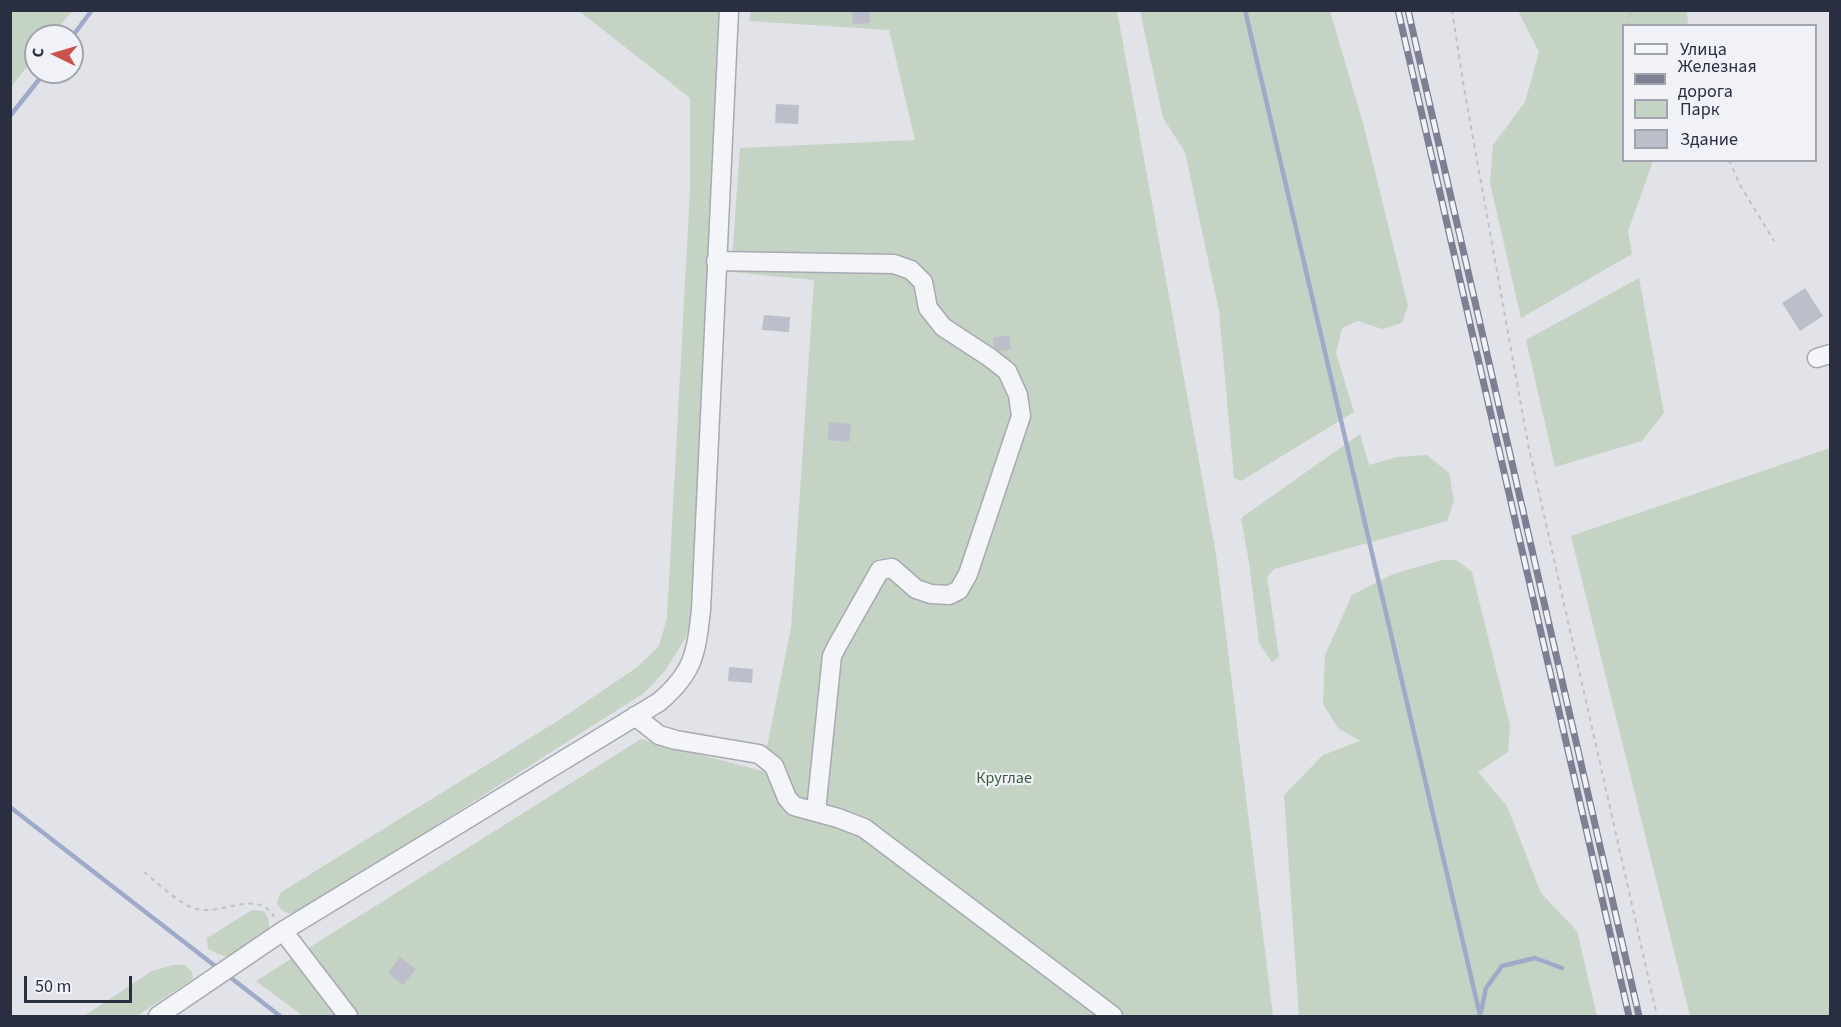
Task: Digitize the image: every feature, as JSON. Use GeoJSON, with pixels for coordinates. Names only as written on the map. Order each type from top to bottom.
{"type":"FeatureCollection","features":[{"type":"Feature","properties":{"kind":"street"},"geometry":{"type":"LineString","coordinates":[[158,1017],[283,931],[659,702],[677,687],[688,669],[696,649],[701,610],[729,10]]}},
{"type":"Feature","properties":{"kind":"street"},"geometry":{"type":"LineString","coordinates":[[716,261],[894,264],[911,270],[923,282],[928,308],[943,327],[1007,371],[1018,395],[1021,416],[968,574],[959,590],[949,595],[931,594],[916,589],[892,568],[880,570],[832,656],[816,811]]}},
{"type":"Feature","properties":{"kind":"street"},"geometry":{"type":"LineString","coordinates":[[635,716],[659,735],[759,754],[774,766],[787,798],[794,806],[816,811],[864,828],[1113,1017]]}},
{"type":"Feature","properties":{"kind":"street"},"geometry":{"type":"LineString","coordinates":[[283,931],[348,1017]]}},
{"type":"Feature","properties":{"kind":"path"},"geometry":{"type":"LineString","coordinates":[[1452,10],[1528,444],[1657,1017]]}},
{"type":"Feature","properties":{"kind":"path"},"geometry":{"type":"LineString","coordinates":[[1729,162],[1774,241]]}},
{"type":"Feature","properties":{"kind":"path"},"geometry":{"type":"LineString","coordinates":[[144,872],[191,908],[207,911],[225,909],[248,902],[268,907],[283,931]]}},
{"type":"Feature","properties":{"kind":"green space"},"geometry":{"type":"Polygon","coordinates":[[[11,10],[72,11],[62,24],[24,24],[24,70],[11,87],[11,10]]]}},
{"type":"Feature","properties":{"kind":"green space"},"geometry":{"type":"Polygon","coordinates":[[[579,11],[720,11],[694,607],[686,637],[665,671],[644,693],[300,912],[286,912],[277,903],[280,893],[559,720],[636,668],[659,646],[667,618],[690,190],[690,98],[579,11]]]}},
{"type":"Feature","properties":{"kind":"green space","name":"Круглае"},"geometry":{"type":"Polygon","coordinates":[[[751,11],[1117,11],[1216,554],[1273,1016],[303,1016],[256,981],[641,739],[762,771],[791,628],[814,280],[731,272],[740,148],[915,140],[889,30],[749,21],[751,11]]]}},
{"type":"Feature","properties":{"kind":"green space"},"geometry":{"type":"Polygon","coordinates":[[[1140,11],[1330,11],[1363,123],[1408,306],[1402,323],[1382,329],[1358,321],[1342,328],[1336,353],[1354,412],[1241,481],[1234,478],[1219,311],[1185,152],[1163,118],[1140,11]]]}},
{"type":"Feature","properties":{"kind":"green space"},"geometry":{"type":"Polygon","coordinates":[[[1518,11],[1687,11],[1688,24],[1622,24],[1622,162],[1653,162],[1628,231],[1632,254],[1521,318],[1490,183],[1493,145],[1525,102],[1539,52],[1518,11]]]}},
{"type":"Feature","properties":{"kind":"green space"},"geometry":{"type":"Polygon","coordinates":[[[1639,278],[1664,413],[1642,441],[1555,467],[1526,340],[1639,278]]]}},
{"type":"Feature","properties":{"kind":"green space"},"geometry":{"type":"Polygon","coordinates":[[[1360,434],[1369,465],[1397,457],[1427,455],[1449,473],[1454,501],[1447,521],[1274,569],[1267,577],[1279,657],[1272,662],[1259,643],[1241,518],[1360,434]]]}},
{"type":"Feature","properties":{"kind":"green space"},"geometry":{"type":"Polygon","coordinates":[[[1830,448],[1830,1016],[1690,1016],[1571,536],[1830,448]]]}},
{"type":"Feature","properties":{"kind":"green space"},"geometry":{"type":"Polygon","coordinates":[[[1442,560],[1456,560],[1472,572],[1510,725],[1508,752],[1478,772],[1507,806],[1541,893],[1577,931],[1597,1016],[1299,1016],[1284,795],[1323,755],[1360,741],[1338,728],[1323,704],[1325,655],[1352,595],[1393,574],[1442,560]]]}},
{"type":"Feature","properties":{"kind":"green space"},"geometry":{"type":"Polygon","coordinates":[[[252,910],[264,911],[269,920],[269,929],[242,950],[226,957],[208,949],[207,938],[252,910]]]}},
{"type":"Feature","properties":{"kind":"green space"},"geometry":{"type":"Polygon","coordinates":[[[173,965],[185,965],[192,972],[193,979],[137,1016],[84,1016],[152,971],[173,965]]]}},
{"type":"Feature","properties":{"kind":"building"},"geometry":{"type":"Polygon","coordinates":[[[852,10],[869,10],[870,23],[853,24],[852,10]]]}},
{"type":"Feature","properties":{"kind":"building"},"geometry":{"type":"Polygon","coordinates":[[[776,104],[799,105],[798,124],[775,123],[776,104]]]}},
{"type":"Feature","properties":{"kind":"building"},"geometry":{"type":"Polygon","coordinates":[[[1805,288],[1823,316],[1800,331],[1782,303],[1805,288]]]}},
{"type":"Feature","properties":{"kind":"building"},"geometry":{"type":"Polygon","coordinates":[[[764,315],[790,317],[789,332],[762,330],[764,315]]]}},
{"type":"Feature","properties":{"kind":"building"},"geometry":{"type":"Polygon","coordinates":[[[1009,335],[1011,349],[999,351],[994,347],[993,338],[1009,335]]]}},
{"type":"Feature","properties":{"kind":"building"},"geometry":{"type":"Polygon","coordinates":[[[829,422],[851,424],[849,442],[828,440],[829,422]]]}},
{"type":"Feature","properties":{"kind":"building"},"geometry":{"type":"Polygon","coordinates":[[[729,667],[753,669],[752,683],[728,681],[729,667]]]}},
{"type":"Feature","properties":{"kind":"building"},"geometry":{"type":"Polygon","coordinates":[[[400,957],[416,969],[403,985],[388,973],[400,957]]]}},
{"type":"Feature","properties":{"kind":"waterway"},"geometry":{"type":"LineString","coordinates":[[82,24],[92,10]]}},
{"type":"Feature","properties":{"kind":"waterway"},"geometry":{"type":"LineString","coordinates":[[1245,10],[1480,1015]]}},
{"type":"Feature","properties":{"kind":"waterway"},"geometry":{"type":"LineString","coordinates":[[10,116],[35,84]]}},
{"type":"Feature","properties":{"kind":"waterway"},"geometry":{"type":"LineString","coordinates":[[10,807],[219,969]]}},
{"type":"Feature","properties":{"kind":"waterway"},"geometry":{"type":"LineString","coordinates":[[1481,1012],[1486,988],[1502,966],[1535,958],[1562,968]]}},
{"type":"Feature","properties":{"kind":"waterway"},"geometry":{"type":"LineString","coordinates":[[226,974],[280,1016]]}},
{"type":"Feature","properties":{"kind":"railway"},"geometry":{"type":"LineString","coordinates":[[1398,10],[1629,1016]]}},
{"type":"Feature","properties":{"kind":"railway"},"geometry":{"type":"LineString","coordinates":[[1408,10],[1639,1016]]}}]}
